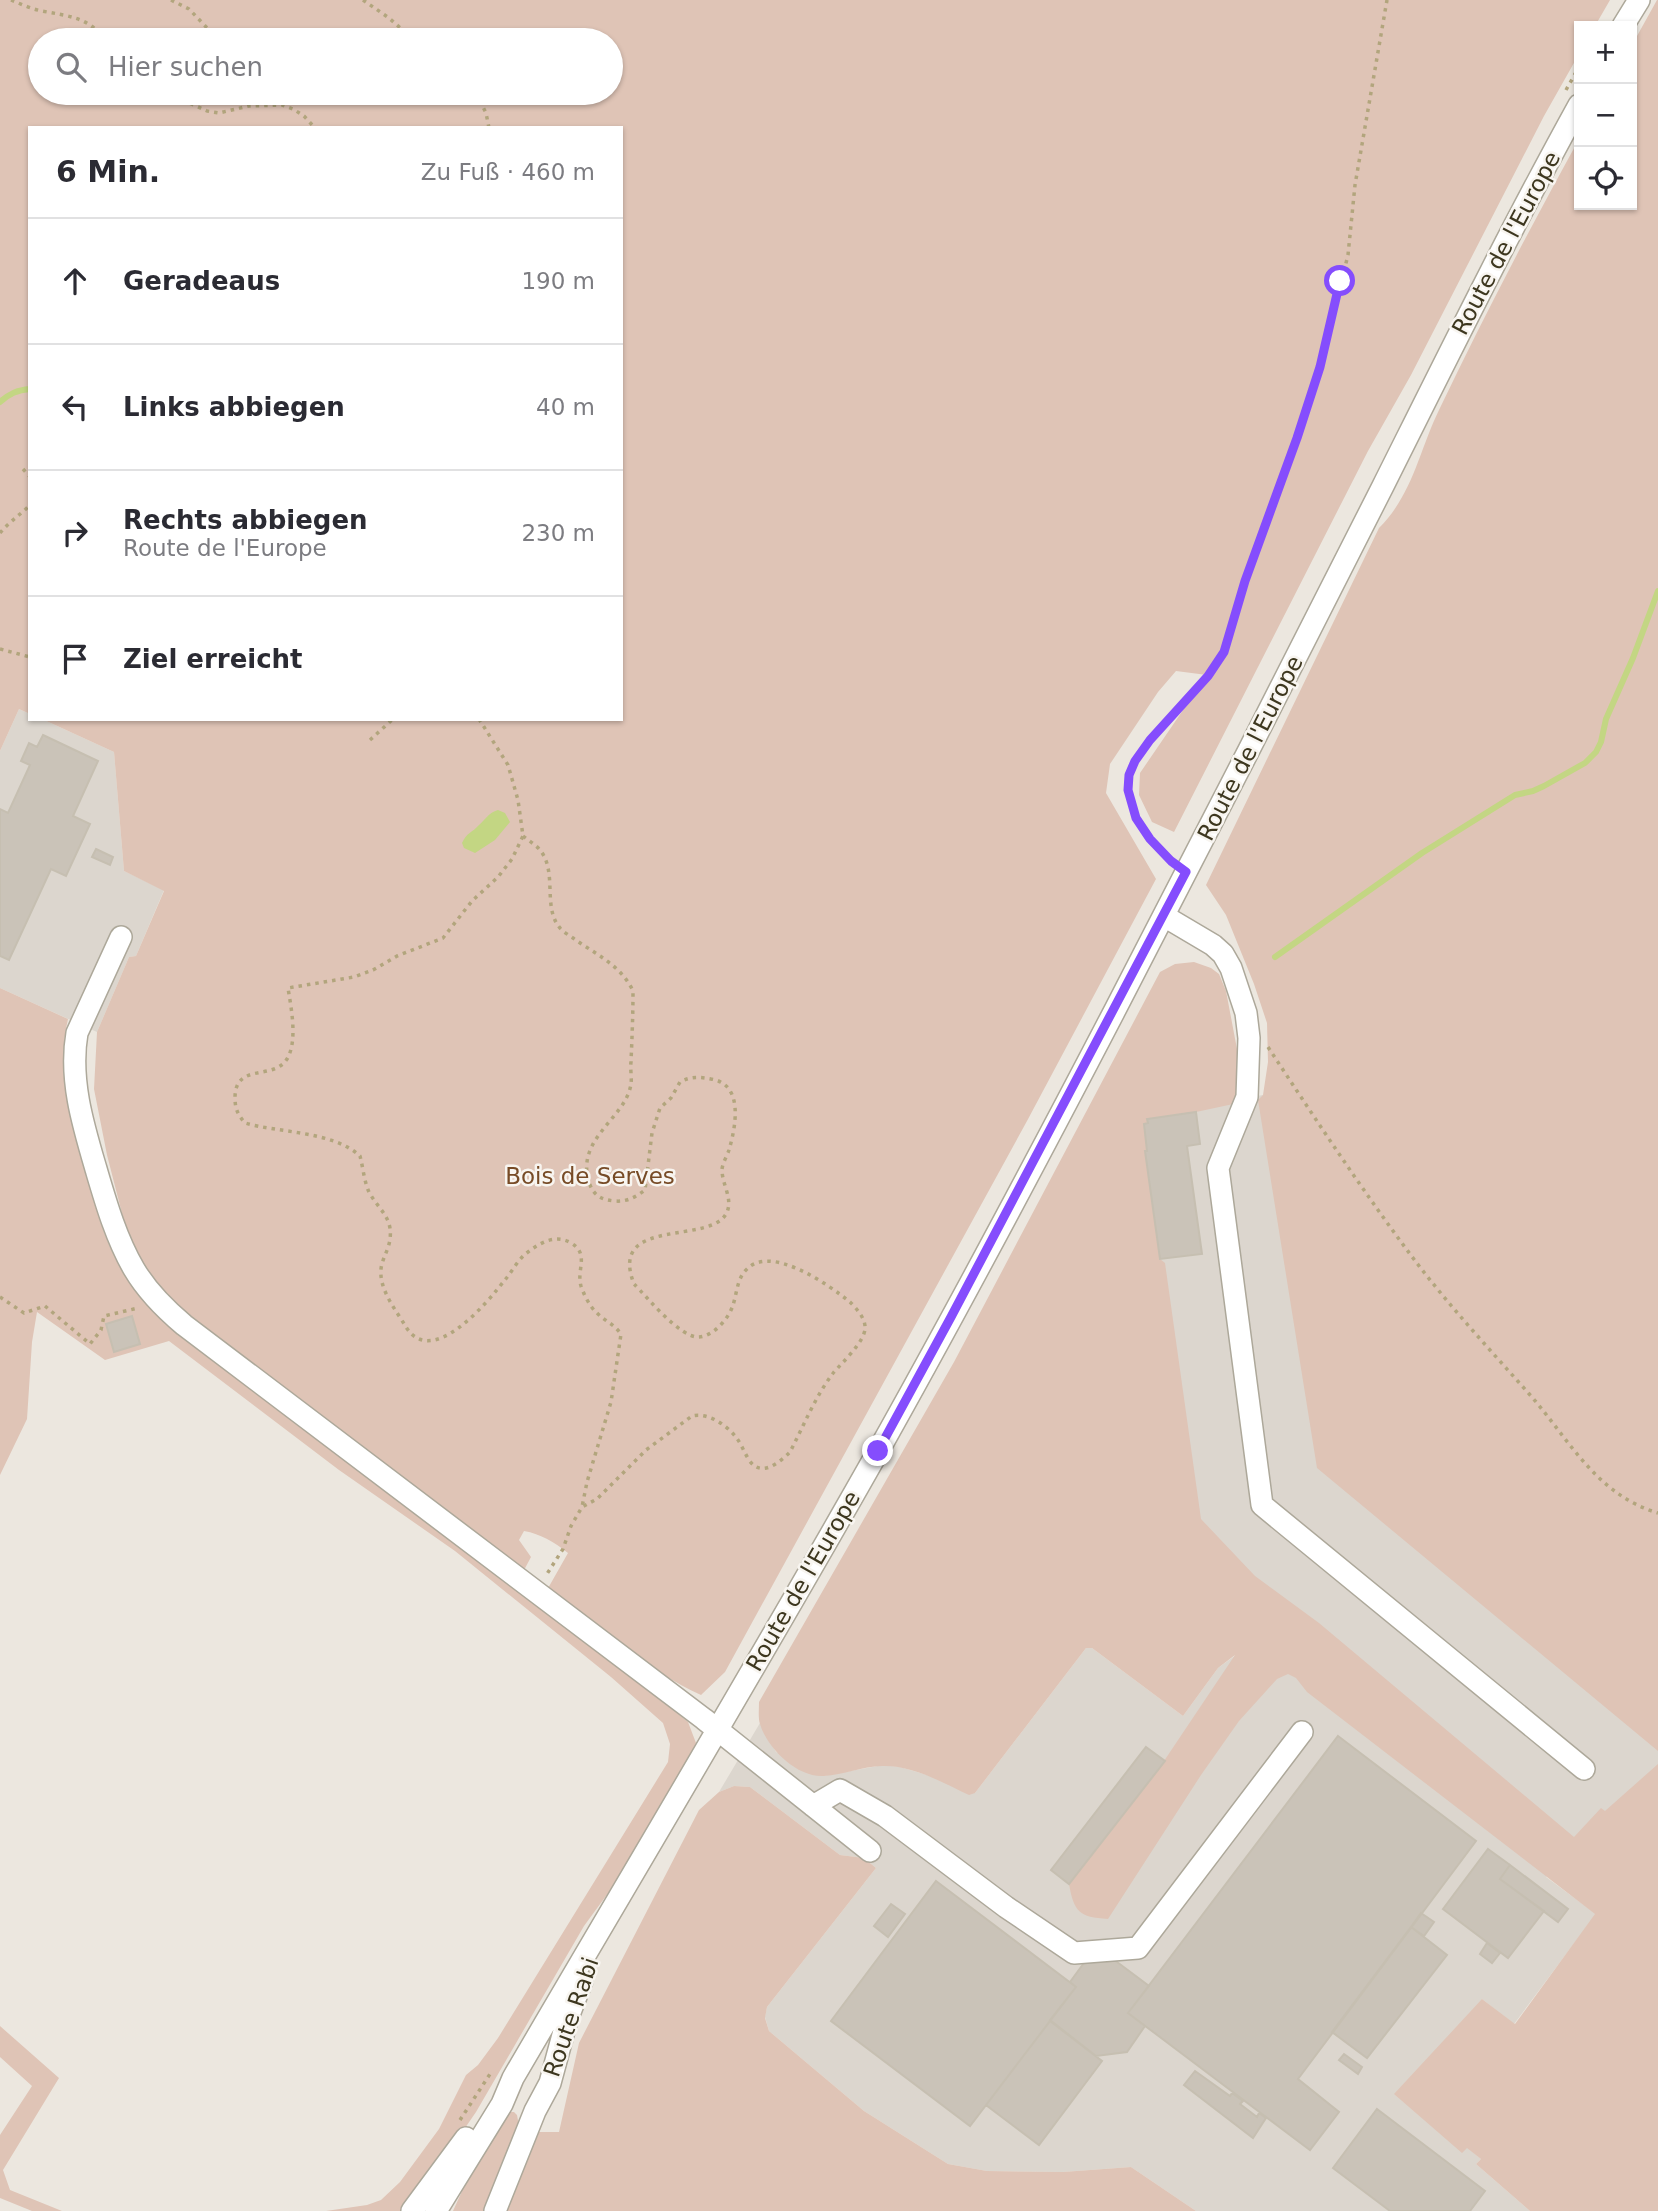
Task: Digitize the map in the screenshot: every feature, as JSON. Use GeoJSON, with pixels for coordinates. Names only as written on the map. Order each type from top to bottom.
{"type":"FeatureCollection","features":[{"type":"Feature","properties":{"kind":"street"},"geometry":{"type":"LineString","coordinates":[[1626,21],[1639,0]]}},
{"type":"Feature","properties":{"kind":"street","name":"Route de l'Europe"},"geometry":{"type":"LineString","coordinates":[[411,2211],[494,2099],[504,2073],[605,1921],[878,1451],[1164,916],[1492,267],[1571,101]]}},
{"type":"Feature","properties":{"kind":"street"},"geometry":{"type":"LineString","coordinates":[[1164,916],[1213,944],[1223,954],[1231,968],[1246,1013],[1249,1038],[1247,1097],[1218,1168],[1262,1505],[1584,1769]]}},
{"type":"Feature","properties":{"kind":"street"},"geometry":{"type":"LineString","coordinates":[[121,937],[78,1033],[74,1050],[75,1070],[82,1119],[102,1191],[120,1240],[136,1272],[167,1310],[718,1730],[870,1851]]}},
{"type":"Feature","properties":{"kind":"street"},"geometry":{"type":"LineString","coordinates":[[813,1806],[840,1790],[886,1816],[1006,1907],[1074,1953],[1138,1948],[1302,1732]]}},
{"type":"Feature","properties":{"kind":"street","name":"Route Rabi"},"geometry":{"type":"LineString","coordinates":[[495,2211],[535,2111],[550,2083],[567,2020],[605,1921]]}},
{"type":"Feature","properties":{"kind":"street","name":"Route de l'Europe"},"geometry":{"type":"LineString","coordinates":[[436,2211],[502,2104],[504,2073]]}},
{"type":"Feature","properties":{"kind":"street","name":"Route Rabi"},"geometry":{"type":"LineString","coordinates":[[504,2073],[532,2091],[535,2111]]}},
{"type":"Feature","properties":{"kind":"path"},"geometry":{"type":"LineString","coordinates":[[11,0],[42,11],[63,13],[95,28]]}},
{"type":"Feature","properties":{"kind":"path"},"geometry":{"type":"LineString","coordinates":[[171,0],[190,9],[207,28]]}},
{"type":"Feature","properties":{"kind":"path"},"geometry":{"type":"LineString","coordinates":[[363,0],[400,28]]}},
{"type":"Feature","properties":{"kind":"path"},"geometry":{"type":"LineString","coordinates":[[1186,872],[1150,839],[1136,818],[1128,790],[1129,775],[1150,740],[1208,676],[1224,652],[1258,542],[1297,438],[1320,367],[1348,255],[1355,185],[1387,0]]}},
{"type":"Feature","properties":{"kind":"path"},"geometry":{"type":"LineString","coordinates":[[194,105],[219,113],[249,106],[282,105],[304,116],[314,126]]}},
{"type":"Feature","properties":{"kind":"path"},"geometry":{"type":"LineString","coordinates":[[482,105],[489,126]]}},
{"type":"Feature","properties":{"kind":"path"},"geometry":{"type":"LineString","coordinates":[[23,468],[28,474]]}},
{"type":"Feature","properties":{"kind":"path"},"geometry":{"type":"LineString","coordinates":[[0,533],[28,507]]}},
{"type":"Feature","properties":{"kind":"path"},"geometry":{"type":"LineString","coordinates":[[0,649],[28,656]]}},
{"type":"Feature","properties":{"kind":"path"},"geometry":{"type":"LineString","coordinates":[[370,740],[391,721]]}},
{"type":"Feature","properties":{"kind":"path"},"geometry":{"type":"LineString","coordinates":[[481,721],[508,765],[517,800],[523,836],[512,859],[472,901],[443,938],[354,977],[288,988],[293,1022],[288,1058],[276,1069],[244,1077],[235,1093],[235,1108],[245,1123],[303,1133],[345,1145],[360,1156],[369,1192],[389,1222],[389,1245],[381,1271],[383,1285],[411,1335],[420,1340],[433,1340],[449,1335],[463,1325],[502,1284],[525,1253],[555,1238],[577,1247],[582,1259],[580,1283],[586,1298],[597,1313],[616,1326],[621,1334],[611,1402],[582,1507],[570,1526],[563,1549],[536,1592]]}},
{"type":"Feature","properties":{"kind":"path"},"geometry":{"type":"LineString","coordinates":[[523,836],[541,851],[549,870],[551,900],[560,928],[612,964],[627,979],[633,991],[631,1085],[621,1105],[592,1145],[587,1177],[593,1191],[599,1198],[618,1201],[628,1200],[645,1190],[652,1133],[660,1108],[671,1098],[680,1082],[694,1077],[719,1080],[729,1085],[735,1100],[729,1148],[722,1170],[729,1204],[725,1216],[718,1222],[694,1230],[656,1237],[638,1247],[629,1263],[634,1284],[684,1333],[700,1337],[715,1330],[726,1317],[732,1308],[745,1271],[759,1262],[775,1261],[821,1281],[851,1304],[863,1317],[866,1326],[864,1335],[825,1384],[790,1451],[774,1465],[760,1469],[751,1464],[736,1437],[726,1428],[699,1414],[692,1416],[646,1450],[597,1499],[582,1507]]}},
{"type":"Feature","properties":{"kind":"path"},"geometry":{"type":"LineString","coordinates":[[1269,1048],[1323,1132],[1448,1303],[1534,1400],[1593,1474],[1626,1500],[1658,1513]]}},
{"type":"Feature","properties":{"kind":"path"},"geometry":{"type":"LineString","coordinates":[[0,1297],[24,1313],[46,1307],[90,1344],[101,1330],[104,1317],[142,1307]]}},
{"type":"Feature","properties":{"kind":"path"},"geometry":{"type":"LineString","coordinates":[[457,2125],[504,2073]]}},
{"type":"Feature","properties":{"kind":"shaded area"},"geometry":{"type":"Polygon","coordinates":[[[19,709],[28,713],[28,721],[46,721],[114,752],[124,871],[164,890],[136,956],[129,957],[97,1032],[0,988],[0,751],[19,709]]]}},
{"type":"Feature","properties":{"kind":"shaded area"},"geometry":{"type":"Polygon","coordinates":[[[498,810],[505,813],[510,822],[495,840],[475,853],[464,848],[462,843],[466,837],[489,814],[498,810]]]}},
{"type":"Feature","properties":{"kind":"shaded area"},"geometry":{"type":"Polygon","coordinates":[[[1263,1095],[1658,1747],[1658,1768],[1546,1877],[1596,1914],[1514,2024],[1482,1999],[1462,2152],[1467,2147],[1481,2159],[1476,2164],[1530,2211],[1196,2211],[1131,2167],[1063,2172],[987,2171],[948,2164],[864,2111],[769,2031],[765,2017],[767,2007],[876,1868],[864,1858],[840,1855],[750,1787],[734,1786],[719,1792],[760,1723],[776,1752],[823,1776],[883,1765],[924,1774],[975,1793],[1086,1648],[1092,1648],[1183,1716],[1218,1668],[1251,1644],[1194,1522],[1045,1330],[1146,1115],[1263,1095]]]}},
{"type":"Feature","properties":{"kind":"green space","name":"Bois de Serves"},"geometry":{"type":"Polygon","coordinates":[[[0,0],[1610,0],[1598,21],[1574,21],[1574,63],[1411,375],[1368,451],[1174,832],[1152,822],[1139,795],[1140,773],[1207,675],[1176,671],[1158,692],[1110,764],[1106,793],[1156,879],[1027,1121],[725,1672],[701,1695],[641,1660],[547,1590],[568,1553],[558,1545],[524,1531],[519,1540],[531,1557],[523,1572],[231,1350],[172,1302],[146,1270],[125,1225],[94,1089],[97,1032],[129,957],[136,956],[164,891],[124,871],[114,752],[46,721],[623,721],[623,126],[28,126],[28,713],[19,709],[0,751],[0,0]]]}},
{"type":"Feature","properties":{"kind":"green space"},"geometry":{"type":"Polygon","coordinates":[[[1658,0],[1658,1751],[1317,1468],[1258,1100],[1263,1095],[1268,1062],[1267,1023],[1226,915],[1206,885],[1379,528],[1391,515],[1408,487],[1432,425],[1456,376],[1507,273],[1574,148],[1574,210],[1637,210],[1637,36],[1658,0]]]}},
{"type":"Feature","properties":{"kind":"green space"},"geometry":{"type":"Polygon","coordinates":[[[1194,962],[1219,974],[1226,991],[1237,1049],[1238,1103],[1148,1119],[1148,1123],[1144,1124],[1145,1152],[1160,1259],[1165,1263],[1201,1519],[1255,1576],[1319,1623],[1574,1837],[1601,1808],[1605,1811],[1658,1764],[1658,2211],[1530,2211],[1476,2164],[1481,2159],[1467,2148],[1462,2153],[1394,2094],[1482,1999],[1515,2024],[1595,1914],[1307,1692],[1296,1678],[1288,1674],[1277,1679],[1239,1721],[1108,1919],[1090,1917],[1080,1911],[1073,1901],[1069,1884],[1164,1761],[1235,1655],[1218,1668],[1183,1716],[1092,1648],[1086,1648],[975,1793],[969,1795],[927,1776],[894,1766],[875,1766],[824,1776],[804,1772],[776,1752],[760,1724],[759,1702],[954,1362],[1160,972],[1175,964],[1194,962]]]}},
{"type":"Feature","properties":{"kind":"green space"},"geometry":{"type":"Polygon","coordinates":[[[0,988],[68,1019],[64,1078],[79,1147],[106,1238],[123,1271],[143,1299],[177,1334],[661,1700],[688,1722],[696,1743],[614,1885],[584,1926],[476,2112],[443,2160],[401,2211],[326,2211],[367,2205],[381,2200],[400,2182],[439,2129],[466,2075],[478,2065],[498,2038],[668,1762],[670,1744],[663,1723],[611,1677],[455,1551],[339,1470],[169,1341],[105,1360],[37,1312],[32,1342],[27,1419],[0,1475],[0,988]]]}},
{"type":"Feature","properties":{"kind":"green space"},"geometry":{"type":"Polygon","coordinates":[[[734,1786],[750,1787],[840,1855],[864,1858],[876,1868],[767,2007],[765,2018],[769,2031],[864,2111],[948,2164],[987,2171],[1063,2172],[1131,2167],[1196,2211],[505,2211],[539,2132],[559,2132],[579,2043],[699,1810],[719,1792],[734,1786]]]}},
{"type":"Feature","properties":{"kind":"green space"},"geometry":{"type":"Polygon","coordinates":[[[0,2026],[59,2078],[3,2170],[10,2190],[62,2211],[32,2211],[0,2198],[0,2135],[32,2086],[0,2057],[0,2026]]]}},
{"type":"Feature","properties":{"kind":"green space"},"geometry":{"type":"Polygon","coordinates":[[[510,2112],[517,2115],[519,2126],[484,2211],[453,2211],[463,2189],[510,2112]]]}},
{"type":"Feature","properties":{"kind":"building"},"geometry":{"type":"Polygon","coordinates":[[[43,735],[98,761],[73,816],[90,824],[66,876],[51,869],[9,960],[0,956],[0,809],[8,813],[30,765],[21,761],[29,743],[37,747],[43,735]]]}},
{"type":"Feature","properties":{"kind":"building"},"geometry":{"type":"Polygon","coordinates":[[[96,849],[113,857],[110,865],[92,857],[96,849]]]}},
{"type":"Feature","properties":{"kind":"building"},"geometry":{"type":"Polygon","coordinates":[[[1196,1112],[1200,1144],[1187,1146],[1202,1254],[1160,1259],[1145,1151],[1144,1124],[1148,1123],[1147,1119],[1196,1112]]]}},
{"type":"Feature","properties":{"kind":"building"},"geometry":{"type":"Polygon","coordinates":[[[132,1316],[140,1344],[114,1352],[106,1324],[132,1316]]]}},
{"type":"Feature","properties":{"kind":"building"},"geometry":{"type":"Polygon","coordinates":[[[1338,1736],[1476,1841],[1298,2079],[1339,2112],[1310,2150],[1128,2013],[1338,1736]]]}},
{"type":"Feature","properties":{"kind":"building"},"geometry":{"type":"Polygon","coordinates":[[[1146,1747],[1165,1761],[1069,1884],[1051,1870],[1146,1747]]]}},
{"type":"Feature","properties":{"kind":"building"},"geometry":{"type":"Polygon","coordinates":[[[1488,1849],[1510,1865],[1500,1879],[1544,1911],[1508,1958],[1443,1909],[1488,1849]]]}},
{"type":"Feature","properties":{"kind":"building"},"geometry":{"type":"Polygon","coordinates":[[[1510,1865],[1568,1909],[1558,1922],[1500,1879],[1510,1865]]]}},
{"type":"Feature","properties":{"kind":"building"},"geometry":{"type":"Polygon","coordinates":[[[936,1881],[1076,1987],[970,2126],[831,2021],[936,1881]]]}},
{"type":"Feature","properties":{"kind":"building"},"geometry":{"type":"Polygon","coordinates":[[[891,1904],[905,1914],[888,1937],[874,1926],[891,1904]]]}},
{"type":"Feature","properties":{"kind":"building"},"geometry":{"type":"Polygon","coordinates":[[[1421,1913],[1434,1922],[1424,1936],[1411,1927],[1421,1913]]]}},
{"type":"Feature","properties":{"kind":"building"},"geometry":{"type":"Polygon","coordinates":[[[1411,1927],[1447,1955],[1367,2058],[1332,2032],[1411,1927]]]}},
{"type":"Feature","properties":{"kind":"building"},"geometry":{"type":"Polygon","coordinates":[[[1487,1943],[1500,1953],[1492,1963],[1480,1954],[1487,1943]]]}},
{"type":"Feature","properties":{"kind":"building"},"geometry":{"type":"Polygon","coordinates":[[[1113,1959],[1149,1986],[1128,2013],[1145,2026],[1127,2052],[1096,2056],[1050,2020],[1076,1987],[1070,1982],[1084,1963],[1113,1959]]]}},
{"type":"Feature","properties":{"kind":"building"},"geometry":{"type":"Polygon","coordinates":[[[1050,2021],[1102,2061],[1039,2145],[986,2105],[1050,2021]]]}},
{"type":"Feature","properties":{"kind":"building"},"geometry":{"type":"Polygon","coordinates":[[[1344,2054],[1362,2067],[1358,2074],[1339,2060],[1344,2054]]]}},
{"type":"Feature","properties":{"kind":"building"},"geometry":{"type":"Polygon","coordinates":[[[1195,2071],[1230,2096],[1232,2093],[1243,2101],[1240,2104],[1257,2117],[1259,2113],[1266,2118],[1253,2138],[1184,2085],[1195,2071]]]}},
{"type":"Feature","properties":{"kind":"building"},"geometry":{"type":"Polygon","coordinates":[[[1377,2109],[1485,2191],[1470,2211],[1390,2211],[1333,2168],[1377,2109]]]}},
{"type":"Feature","properties":{"kind":"waterway"},"geometry":{"type":"LineString","coordinates":[[0,402],[13,393],[28,389]]}},
{"type":"Feature","properties":{"kind":"waterway"},"geometry":{"type":"LineString","coordinates":[[1275,957],[1422,853],[1515,795],[1544,786],[1585,763],[1601,742],[1606,719],[1658,591]]}},
{"type":"Feature","properties":{"kind":"route"},"geometry":{"type":"LineString","coordinates":[[878,1451],[1113,1014],[1186,872],[1150,839],[1136,818],[1130,803],[1129,775],[1150,740],[1208,676],[1224,652],[1245,581],[1320,367],[1340,281]]}}]}
